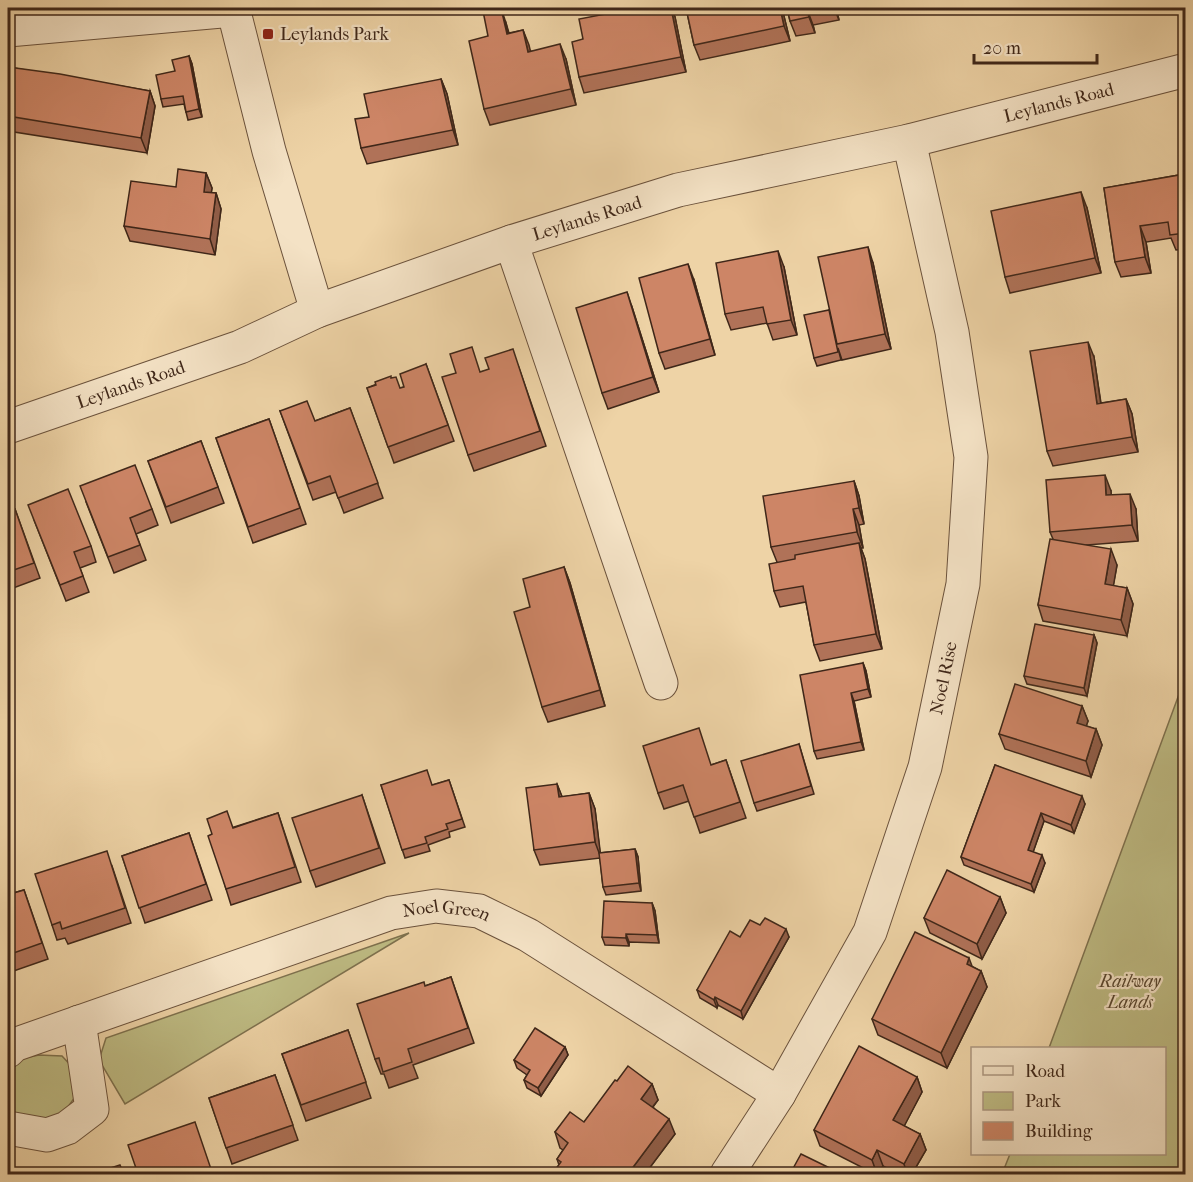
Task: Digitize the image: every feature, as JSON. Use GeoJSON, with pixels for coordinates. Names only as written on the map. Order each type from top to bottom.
{"type":"FeatureCollection","features":[{"type":"Feature","properties":{"kind":"street"},"geometry":{"type":"LineString","coordinates":[[8,30],[233,9],[269,151],[317,311]]}},
{"type":"Feature","properties":{"kind":"street","name":"Leylands Road"},"geometry":{"type":"LineString","coordinates":[[8,427],[240,347],[317,311],[511,242],[678,190],[909,141],[1185,70]]}},
{"type":"Feature","properties":{"kind":"street","name":"Noel Rise"},"geometry":{"type":"LineString","coordinates":[[727,1174],[779,1094],[870,932],[925,767],[963,584],[971,457],[952,332],[909,141]]}},
{"type":"Feature","properties":{"kind":"street"},"geometry":{"type":"LineString","coordinates":[[511,242],[661,683]]}},
{"type":"Feature","properties":{"kind":"street","name":"Noel Green"},"geometry":{"type":"LineString","coordinates":[[8,1051],[14,1045],[391,913],[436,906],[479,911],[528,934],[779,1094]]}},
{"type":"Feature","properties":{"kind":"street"},"geometry":{"type":"LineString","coordinates":[[8,1128],[47,1135],[67,1128],[92,1109],[79,1022]]}},
{"type":"Feature","properties":{"kind":"green space","name":"Railway Lands"},"geometry":{"type":"Polygon","coordinates":[[[1185,678],[1185,1174],[1002,1174],[1010,1155],[1166,1155],[1166,1047],[1049,1047],[1185,678]]]}},
{"type":"Feature","properties":{"kind":"green space"},"geometry":{"type":"Polygon","coordinates":[[[409,933],[125,1104],[99,1060],[106,1038],[409,933]]]}},
{"type":"Feature","properties":{"kind":"green space"},"geometry":{"type":"Polygon","coordinates":[[[39,1055],[62,1056],[75,1070],[75,1097],[63,1114],[46,1122],[12,1116],[8,1106],[8,1072],[20,1059],[39,1055]]]}},
{"type":"Feature","properties":{"kind":"building"},"geometry":{"type":"Polygon","coordinates":[[[501,8],[507,34],[523,30],[528,52],[560,44],[571,89],[484,109],[469,41],[488,36],[483,11],[501,8]]]}},
{"type":"Feature","properties":{"kind":"building"},"geometry":{"type":"Polygon","coordinates":[[[637,8],[671,8],[681,57],[579,77],[572,42],[583,39],[579,19],[637,8]]]}},
{"type":"Feature","properties":{"kind":"building"},"geometry":{"type":"Polygon","coordinates":[[[686,8],[780,8],[784,26],[694,45],[686,8]]]}},
{"type":"Feature","properties":{"kind":"building"},"geometry":{"type":"Polygon","coordinates":[[[787,8],[816,8],[807,9],[809,17],[790,21],[787,8]]]}},
{"type":"Feature","properties":{"kind":"building"},"geometry":{"type":"Polygon","coordinates":[[[189,56],[199,109],[186,112],[183,96],[161,99],[156,75],[175,71],[172,60],[189,56]]]}},
{"type":"Feature","properties":{"kind":"building"},"geometry":{"type":"Polygon","coordinates":[[[8,67],[150,91],[141,138],[8,116],[8,67]]]}},
{"type":"Feature","properties":{"kind":"building"},"geometry":{"type":"Polygon","coordinates":[[[441,79],[453,130],[361,148],[355,119],[369,117],[364,94],[441,79]]]}},
{"type":"Feature","properties":{"kind":"building"},"geometry":{"type":"Polygon","coordinates":[[[178,169],[206,173],[204,192],[216,193],[210,239],[124,226],[131,181],[176,187],[178,169]]]}},
{"type":"Feature","properties":{"kind":"building"},"geometry":{"type":"Polygon","coordinates":[[[1185,174],[1185,233],[1170,235],[1168,222],[1140,226],[1145,257],[1115,262],[1104,188],[1185,174]]]}},
{"type":"Feature","properties":{"kind":"building"},"geometry":{"type":"Polygon","coordinates":[[[1081,192],[1095,258],[1005,277],[991,211],[1081,192]]]}},
{"type":"Feature","properties":{"kind":"building"},"geometry":{"type":"Polygon","coordinates":[[[868,247],[885,334],[837,344],[818,257],[868,247]]]}},
{"type":"Feature","properties":{"kind":"building"},"geometry":{"type":"Polygon","coordinates":[[[778,251],[791,320],[767,324],[763,307],[725,314],[716,263],[778,251]]]}},
{"type":"Feature","properties":{"kind":"building"},"geometry":{"type":"Polygon","coordinates":[[[688,264],[710,339],[659,353],[639,278],[688,264]]]}},
{"type":"Feature","properties":{"kind":"building"},"geometry":{"type":"Polygon","coordinates":[[[627,292],[653,377],[602,393],[576,308],[627,292]]]}},
{"type":"Feature","properties":{"kind":"building"},"geometry":{"type":"Polygon","coordinates":[[[829,310],[838,352],[814,358],[804,315],[829,310]]]}},
{"type":"Feature","properties":{"kind":"building"},"geometry":{"type":"Polygon","coordinates":[[[1088,342],[1097,404],[1126,399],[1132,437],[1047,451],[1030,351],[1088,342]]]}},
{"type":"Feature","properties":{"kind":"building"},"geometry":{"type":"Polygon","coordinates":[[[472,347],[480,372],[489,369],[485,358],[513,349],[540,431],[468,455],[442,377],[456,373],[450,354],[472,347]]]}},
{"type":"Feature","properties":{"kind":"building"},"geometry":{"type":"Polygon","coordinates":[[[426,364],[448,425],[388,447],[367,388],[391,376],[391,378],[396,377],[400,388],[404,387],[400,374],[426,364]]]}},
{"type":"Feature","properties":{"kind":"building"},"geometry":{"type":"Polygon","coordinates":[[[307,401],[315,421],[350,408],[378,483],[338,498],[330,476],[308,484],[280,411],[307,401]]]}},
{"type":"Feature","properties":{"kind":"building"},"geometry":{"type":"Polygon","coordinates":[[[269,419],[300,508],[248,527],[216,438],[269,419]]]}},
{"type":"Feature","properties":{"kind":"building"},"geometry":{"type":"Polygon","coordinates":[[[201,441],[218,487],[166,507],[148,461],[201,441]]]}},
{"type":"Feature","properties":{"kind":"building"},"geometry":{"type":"Polygon","coordinates":[[[135,465],[152,509],[130,518],[140,545],[108,557],[80,486],[135,465]]]}},
{"type":"Feature","properties":{"kind":"building"},"geometry":{"type":"Polygon","coordinates":[[[1105,475],[1106,495],[1130,494],[1132,525],[1050,532],[1046,480],[1105,475]]]}},
{"type":"Feature","properties":{"kind":"building"},"geometry":{"type":"Polygon","coordinates":[[[854,481],[859,508],[853,509],[857,532],[771,547],[763,496],[854,481]]]}},
{"type":"Feature","properties":{"kind":"building"},"geometry":{"type":"Polygon","coordinates":[[[68,489],[91,546],[74,552],[83,576],[60,585],[28,505],[68,489]]]}},
{"type":"Feature","properties":{"kind":"building"},"geometry":{"type":"Polygon","coordinates":[[[15,509],[34,563],[8,572],[8,512],[15,509]]]}},
{"type":"Feature","properties":{"kind":"building"},"geometry":{"type":"Polygon","coordinates":[[[1050,539],[1111,549],[1105,584],[1127,588],[1121,620],[1038,605],[1050,539]]]}},
{"type":"Feature","properties":{"kind":"building"},"geometry":{"type":"Polygon","coordinates":[[[859,543],[876,634],[814,645],[803,586],[774,591],[769,564],[795,559],[795,555],[859,543]]]}},
{"type":"Feature","properties":{"kind":"building"},"geometry":{"type":"Polygon","coordinates":[[[564,567],[600,690],[542,707],[514,612],[530,607],[523,579],[564,567]]]}},
{"type":"Feature","properties":{"kind":"building"},"geometry":{"type":"Polygon","coordinates":[[[1035,624],[1094,635],[1084,688],[1024,676],[1035,624]]]}},
{"type":"Feature","properties":{"kind":"building"},"geometry":{"type":"Polygon","coordinates":[[[863,663],[868,689],[851,693],[861,742],[814,751],[800,675],[863,663]]]}},
{"type":"Feature","properties":{"kind":"building"},"geometry":{"type":"Polygon","coordinates":[[[1015,684],[1082,706],[1077,723],[1096,729],[1086,761],[999,734],[1015,684]]]}},
{"type":"Feature","properties":{"kind":"building"},"geometry":{"type":"Polygon","coordinates":[[[699,728],[711,765],[726,760],[740,802],[694,817],[683,785],[658,793],[643,746],[699,728]]]}},
{"type":"Feature","properties":{"kind":"building"},"geometry":{"type":"Polygon","coordinates":[[[799,744],[811,786],[754,803],[741,761],[799,744]]]}},
{"type":"Feature","properties":{"kind":"building"},"geometry":{"type":"Polygon","coordinates":[[[995,765],[1082,796],[1071,825],[1041,813],[1028,850],[1042,855],[1031,884],[961,857],[995,765]]]}},
{"type":"Feature","properties":{"kind":"building"},"geometry":{"type":"Polygon","coordinates":[[[427,770],[432,785],[449,780],[462,819],[446,824],[448,829],[425,837],[427,843],[402,850],[381,785],[427,770]]]}},
{"type":"Feature","properties":{"kind":"building"},"geometry":{"type":"Polygon","coordinates":[[[557,784],[559,797],[589,793],[595,842],[534,850],[526,788],[557,784]]]}},
{"type":"Feature","properties":{"kind":"building"},"geometry":{"type":"Polygon","coordinates":[[[362,795],[379,848],[310,871],[292,818],[362,795]]]}},
{"type":"Feature","properties":{"kind":"building"},"geometry":{"type":"Polygon","coordinates":[[[227,811],[233,828],[278,813],[295,867],[226,889],[208,836],[212,834],[207,819],[227,811]]]}},
{"type":"Feature","properties":{"kind":"building"},"geometry":{"type":"Polygon","coordinates":[[[189,833],[206,884],[139,908],[122,856],[189,833]]]}},
{"type":"Feature","properties":{"kind":"building"},"geometry":{"type":"Polygon","coordinates":[[[635,849],[639,883],[603,887],[599,853],[635,849]]]}},
{"type":"Feature","properties":{"kind":"building"},"geometry":{"type":"Polygon","coordinates":[[[107,851],[125,908],[62,929],[60,922],[52,925],[35,874],[107,851]]]}},
{"type":"Feature","properties":{"kind":"building"},"geometry":{"type":"Polygon","coordinates":[[[947,870],[1000,897],[977,944],[924,918],[947,870]]]}},
{"type":"Feature","properties":{"kind":"building"},"geometry":{"type":"Polygon","coordinates":[[[8,888],[10,894],[24,890],[42,943],[8,955],[8,888]]]}},
{"type":"Feature","properties":{"kind":"building"},"geometry":{"type":"Polygon","coordinates":[[[604,901],[652,903],[657,935],[626,934],[626,938],[602,937],[604,901]]]}},
{"type":"Feature","properties":{"kind":"building"},"geometry":{"type":"Polygon","coordinates":[[[765,918],[786,929],[741,1011],[697,990],[730,931],[740,937],[750,920],[760,925],[765,918]]]}},
{"type":"Feature","properties":{"kind":"building"},"geometry":{"type":"Polygon","coordinates":[[[915,932],[969,958],[967,964],[981,971],[941,1053],[872,1019],[915,932]]]}},
{"type":"Feature","properties":{"kind":"building"},"geometry":{"type":"Polygon","coordinates":[[[451,977],[468,1028],[408,1049],[412,1062],[383,1072],[379,1058],[375,1059],[357,1004],[424,982],[425,986],[451,977]]]}},
{"type":"Feature","properties":{"kind":"building"},"geometry":{"type":"Polygon","coordinates":[[[535,1028],[565,1047],[538,1088],[524,1080],[530,1070],[514,1060],[535,1028]]]}},
{"type":"Feature","properties":{"kind":"building"},"geometry":{"type":"Polygon","coordinates":[[[348,1030],[366,1082],[301,1105],[282,1054],[348,1030]]]}},
{"type":"Feature","properties":{"kind":"building"},"geometry":{"type":"Polygon","coordinates":[[[859,1046],[917,1077],[893,1120],[920,1134],[904,1164],[877,1150],[872,1160],[814,1130],[859,1046]]]}},
{"type":"Feature","properties":{"kind":"building"},"geometry":{"type":"Polygon","coordinates":[[[628,1066],[652,1084],[641,1099],[669,1119],[628,1174],[561,1174],[555,1170],[561,1162],[557,1159],[568,1143],[555,1132],[570,1112],[584,1122],[628,1066]]]}},
{"type":"Feature","properties":{"kind":"building"},"geometry":{"type":"Polygon","coordinates":[[[275,1075],[293,1125],[226,1148],[209,1098],[275,1075]]]}},
{"type":"Feature","properties":{"kind":"building"},"geometry":{"type":"Polygon","coordinates":[[[195,1122],[212,1172],[206,1174],[138,1174],[128,1145],[195,1122]]]}},
{"type":"Feature","properties":{"kind":"building"},"geometry":{"type":"Polygon","coordinates":[[[801,1154],[842,1174],[790,1174],[801,1154]]]}},
{"type":"Feature","properties":{"kind":"building"},"geometry":{"type":"Polygon","coordinates":[[[120,1165],[124,1174],[92,1174],[120,1165]]]}},
{"type":"Feature","properties":{"kind":"place","name":"Leylands Park"},"geometry":{"type":"Point","coordinates":[268,34]}}]}
